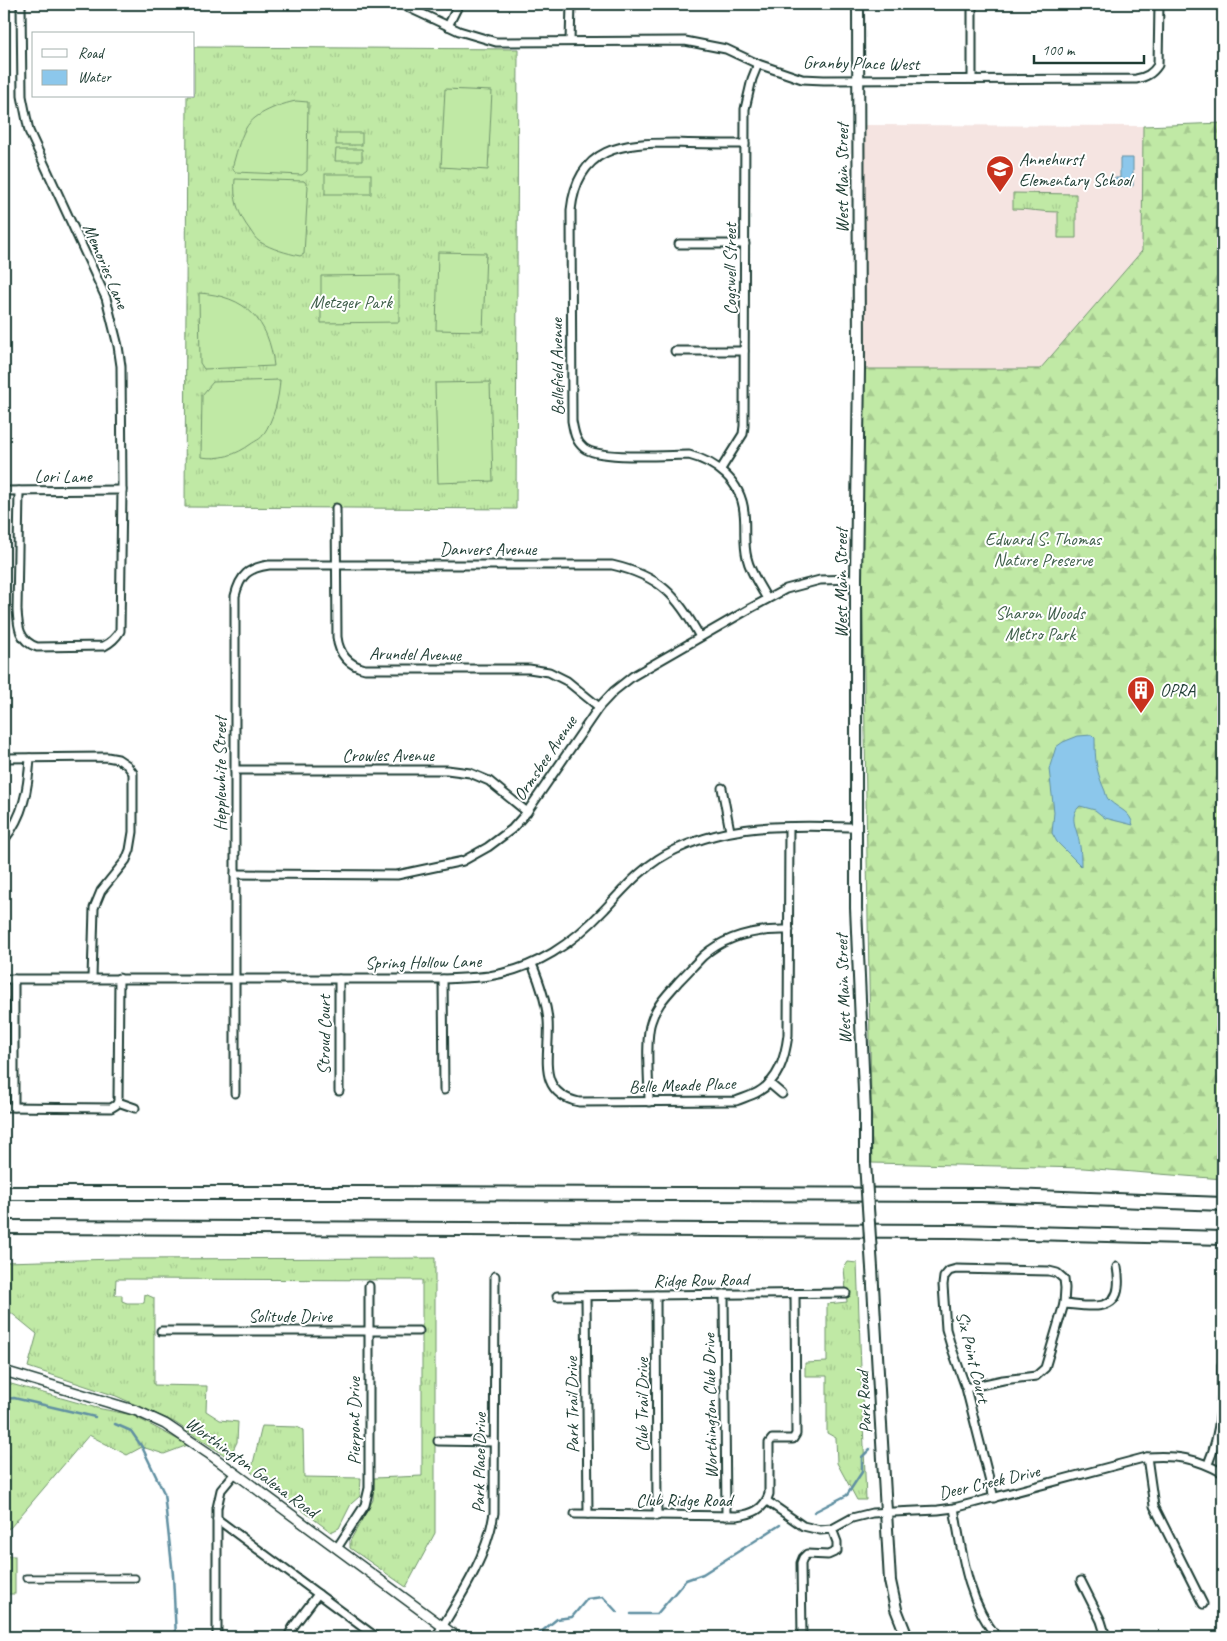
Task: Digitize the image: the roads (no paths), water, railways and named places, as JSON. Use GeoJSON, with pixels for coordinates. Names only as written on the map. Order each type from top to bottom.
{"type":"FeatureCollection","features":[{"type":"Feature","properties":{"kind":"highway"},"geometry":{"type":"LineString","coordinates":[[4,1193],[973,1195],[1223,1204]]}},
{"type":"Feature","properties":{"kind":"highway"},"geometry":{"type":"LineString","coordinates":[[4,1227],[956,1231],[1223,1238]]}},
{"type":"Feature","properties":{"kind":"main road","name":"West Main Street"},"geometry":{"type":"LineString","coordinates":[[858,4],[859,369],[856,579],[856,908],[865,1114],[865,1163]]}},
{"type":"Feature","properties":{"kind":"main road","name":"Park Road"},"geometry":{"type":"LineString","coordinates":[[865,1163],[890,1581],[896,1609],[907,1637]]}},
{"type":"Feature","properties":{"kind":"street","name":"Memories Lane"},"geometry":{"type":"LineString","coordinates":[[19,491],[18,630],[31,645],[37,647],[104,646],[116,638],[120,631],[121,366],[106,298],[29,131],[22,96],[22,4]]}},
{"type":"Feature","properties":{"kind":"street","name":"Granby Place West"},"geometry":{"type":"LineString","coordinates":[[400,4],[459,32],[496,42],[685,41],[726,48],[758,64],[802,79],[1136,79],[1145,77],[1153,72],[1158,65],[1159,4]]}},
{"type":"Feature","properties":{"kind":"street"},"geometry":{"type":"LineString","coordinates":[[448,26],[459,4]]}},
{"type":"Feature","properties":{"kind":"street"},"geometry":{"type":"LineString","coordinates":[[570,41],[571,4]]}},
{"type":"Feature","properties":{"kind":"street"},"geometry":{"type":"LineString","coordinates":[[972,4],[972,79]]}},
{"type":"Feature","properties":{"kind":"street","name":"Cogswell Street"},"geometry":{"type":"LineString","coordinates":[[721,470],[743,434],[744,426],[745,109],[752,79],[758,64]]}},
{"type":"Feature","properties":{"kind":"street","name":"Bellefield Avenue"},"geometry":{"type":"LineString","coordinates":[[744,144],[658,143],[616,148],[589,164],[580,176],[573,194],[571,210],[572,421],[575,436],[585,449],[600,454],[689,456],[701,458],[729,477],[738,491],[744,512],[747,559],[767,599]]}},
{"type":"Feature","properties":{"kind":"street"},"geometry":{"type":"LineString","coordinates":[[679,244],[745,244]]}},
{"type":"Feature","properties":{"kind":"street"},"geometry":{"type":"LineString","coordinates":[[675,351],[744,351]]}},
{"type":"Feature","properties":{"kind":"street","name":"Lori Lane"},"geometry":{"type":"LineString","coordinates":[[4,491],[122,490]]}},
{"type":"Feature","properties":{"kind":"street","name":"Arundel Avenue"},"geometry":{"type":"LineString","coordinates":[[336,508],[338,645],[344,658],[350,664],[365,669],[529,669],[549,672],[567,682],[599,707]]}},
{"type":"Feature","properties":{"kind":"street","name":"Danvers Avenue"},"geometry":{"type":"LineString","coordinates":[[246,572],[257,567],[269,565],[612,565],[641,574],[663,587],[685,610],[700,637]]}},
{"type":"Feature","properties":{"kind":"street","name":"Hepplewhite Street"},"geometry":{"type":"LineString","coordinates":[[235,1093],[235,596],[238,583],[246,572]]}},
{"type":"Feature","properties":{"kind":"street","name":"Ormsbee Avenue"},"geometry":{"type":"LineString","coordinates":[[235,874],[397,875],[463,861],[488,847],[512,829],[528,812],[599,707],[614,691],[633,676],[786,589],[820,580],[856,579]]}},
{"type":"Feature","properties":{"kind":"street"},"geometry":{"type":"LineString","coordinates":[[4,758],[107,757],[118,759],[127,764],[132,773],[134,784],[132,842],[126,860],[101,891],[94,908],[92,978]]}},
{"type":"Feature","properties":{"kind":"street"},"geometry":{"type":"LineString","coordinates":[[4,840],[15,824],[24,804],[28,785],[30,758]]}},
{"type":"Feature","properties":{"kind":"street","name":"Crowles Avenue"},"geometry":{"type":"LineString","coordinates":[[235,770],[447,770],[470,773],[489,781],[528,812]]}},
{"type":"Feature","properties":{"kind":"street"},"geometry":{"type":"LineString","coordinates":[[722,788],[730,831]]}},
{"type":"Feature","properties":{"kind":"street","name":"Spring Hollow Lane"},"geometry":{"type":"LineString","coordinates":[[4,979],[443,979],[489,976],[532,964],[567,944],[598,916],[637,875],[676,849],[730,831],[760,827],[856,827]]}},
{"type":"Feature","properties":{"kind":"street","name":"Belle Meade Place"},"geometry":{"type":"LineString","coordinates":[[532,964],[544,991],[548,1020],[549,1078],[555,1091],[566,1099],[579,1102],[736,1101],[758,1092],[769,1083],[780,1068],[786,1054],[788,1035],[789,930],[788,827]]}},
{"type":"Feature","properties":{"kind":"street"},"geometry":{"type":"LineString","coordinates":[[649,1102],[650,1023],[662,1000],[704,956],[719,945],[738,936],[754,932],[789,930]]}},
{"type":"Feature","properties":{"kind":"street"},"geometry":{"type":"LineString","coordinates":[[4,1107],[111,1108],[116,1105],[118,1102],[119,978]]}},
{"type":"Feature","properties":{"kind":"street"},"geometry":{"type":"LineString","coordinates":[[14,979],[14,1107]]}},
{"type":"Feature","properties":{"kind":"street","name":"Stroud Court"},"geometry":{"type":"LineString","coordinates":[[339,979],[339,1091]]}},
{"type":"Feature","properties":{"kind":"street"},"geometry":{"type":"LineString","coordinates":[[443,979],[444,1090]]}},
{"type":"Feature","properties":{"kind":"street"},"geometry":{"type":"LineString","coordinates":[[769,1083],[782,1094]]}},
{"type":"Feature","properties":{"kind":"street"},"geometry":{"type":"LineString","coordinates":[[118,1102],[135,1108]]}},
{"type":"Feature","properties":{"kind":"street"},"geometry":{"type":"LineString","coordinates":[[966,1388],[1003,1380],[1036,1376],[1045,1368],[1064,1304],[1092,1307],[1104,1306],[1113,1299],[1118,1289],[1117,1267]]}},
{"type":"Feature","properties":{"kind":"street","name":"Six Point Court"},"geometry":{"type":"LineString","coordinates":[[994,1498],[966,1388],[946,1329],[944,1277],[949,1271],[956,1269],[1049,1270],[1057,1273],[1064,1279],[1064,1304]]}},
{"type":"Feature","properties":{"kind":"street","name":"Park Place Drive"},"geometry":{"type":"LineString","coordinates":[[436,1637],[461,1594],[488,1540],[494,1513],[495,1276]]}},
{"type":"Feature","properties":{"kind":"street","name":"Pierpont Drive"},"geometry":{"type":"LineString","coordinates":[[336,1548],[365,1505],[369,1488],[369,1286]]}},
{"type":"Feature","properties":{"kind":"street","name":"Ridge Row Road"},"geometry":{"type":"LineString","coordinates":[[557,1296],[846,1293]]}},
{"type":"Feature","properties":{"kind":"street","name":"Worthington Club Drive"},"geometry":{"type":"LineString","coordinates":[[724,1294],[726,1516]]}},
{"type":"Feature","properties":{"kind":"street"},"geometry":{"type":"LineString","coordinates":[[795,1294],[796,1434],[793,1438],[772,1439],[769,1443],[767,1501],[804,1526],[820,1530],[832,1529],[838,1542],[837,1550],[828,1555],[807,1554],[801,1563],[802,1637]]}},
{"type":"Feature","properties":{"kind":"street","name":"Club Trail Drive"},"geometry":{"type":"LineString","coordinates":[[656,1295],[657,1516]]}},
{"type":"Feature","properties":{"kind":"street","name":"Park Trail Drive"},"geometry":{"type":"LineString","coordinates":[[586,1296],[588,1514]]}},
{"type":"Feature","properties":{"kind":"street","name":"Solitude Drive"},"geometry":{"type":"LineString","coordinates":[[161,1331],[419,1331]]}},
{"type":"Feature","properties":{"kind":"street"},"geometry":{"type":"LineString","coordinates":[[1208,1464],[1214,1449],[1222,1410],[1222,1364]]}},
{"type":"Feature","properties":{"kind":"street","name":"Worthington Galena Road"},"geometry":{"type":"LineString","coordinates":[[4,1371],[137,1411],[165,1424],[190,1440],[457,1637]]}},
{"type":"Feature","properties":{"kind":"street"},"geometry":{"type":"LineString","coordinates":[[438,1441],[494,1442]]}},
{"type":"Feature","properties":{"kind":"street","name":"Deer Creek Drive"},"geometry":{"type":"LineString","coordinates":[[832,1529],[852,1518],[872,1513],[954,1508],[1146,1457],[1178,1456],[1208,1464],[1223,1473]]}},
{"type":"Feature","properties":{"kind":"street"},"geometry":{"type":"LineString","coordinates":[[1146,1457],[1154,1506],[1203,1604]]}},
{"type":"Feature","properties":{"kind":"street"},"geometry":{"type":"LineString","coordinates":[[217,1637],[218,1498],[221,1490],[235,1473]]}},
{"type":"Feature","properties":{"kind":"street","name":"Club Ridge Road"},"geometry":{"type":"LineString","coordinates":[[575,1514],[726,1516],[751,1514],[767,1501]]}},
{"type":"Feature","properties":{"kind":"street"},"geometry":{"type":"LineString","coordinates":[[954,1508],[969,1583],[988,1626],[997,1637]]}},
{"type":"Feature","properties":{"kind":"street"},"geometry":{"type":"LineString","coordinates":[[217,1520],[372,1636]]}},
{"type":"Feature","properties":{"kind":"street"},"geometry":{"type":"LineString","coordinates":[[26,1578],[135,1578]]}},
{"type":"Feature","properties":{"kind":"street"},"geometry":{"type":"LineString","coordinates":[[1081,1581],[1102,1621],[1106,1637]]}},
{"type":"Feature","properties":{"kind":"street"},"geometry":{"type":"LineString","coordinates":[[288,1637],[293,1627],[318,1594]]}},
{"type":"Feature","properties":{"kind":"water"},"geometry":{"type":"Polygon","coordinates":[[[1120,158],[1133,158],[1133,186],[1110,186],[1110,178],[1120,178],[1120,158]]]}},
{"type":"Feature","properties":{"kind":"water"},"geometry":{"type":"Polygon","coordinates":[[[1092,735],[1095,738],[1098,771],[1107,797],[1130,817],[1133,825],[1105,818],[1095,810],[1080,806],[1074,814],[1074,823],[1080,847],[1081,866],[1057,842],[1052,833],[1054,812],[1049,769],[1056,747],[1078,736],[1092,735]]]}},
{"type":"Feature","properties":{"kind":"waterway"},"geometry":{"type":"LineString","coordinates":[[4,1399],[14,1398],[95,1417]]}},
{"type":"Feature","properties":{"kind":"waterway"},"geometry":{"type":"LineString","coordinates":[[115,1424],[131,1431],[142,1447],[164,1493],[173,1575],[176,1637]]}},
{"type":"Feature","properties":{"kind":"waterway"},"geometry":{"type":"LineString","coordinates":[[814,1512],[847,1495],[862,1472],[862,1457],[870,1449]]}},
{"type":"Feature","properties":{"kind":"waterway"},"geometry":{"type":"LineString","coordinates":[[631,1614],[657,1614],[686,1580],[703,1574],[780,1525]]}},
{"type":"Feature","properties":{"kind":"waterway"},"geometry":{"type":"LineString","coordinates":[[535,1637],[557,1619],[572,1617],[587,1599],[603,1597],[617,1612]]}},
{"type":"Feature","properties":{"kind":"place","name":"Annehurst Elementary School"},"geometry":{"type":"Point","coordinates":[1000,193]}},
{"type":"Feature","properties":{"kind":"place","name":"OPRA"},"geometry":{"type":"Point","coordinates":[1141,714]}},
{"type":"Feature","properties":{"kind":"park label","name":"Metzger Park"},"geometry":{"type":"Point","coordinates":[351,302]}},
{"type":"Feature","properties":{"kind":"park label","name":"Edward S. Thomas Nature Preserve"},"geometry":{"type":"Point","coordinates":[1043,549]}},
{"type":"Feature","properties":{"kind":"park label","name":"Sharon Woods Metro Park"},"geometry":{"type":"Point","coordinates":[1040,623]}}]}
